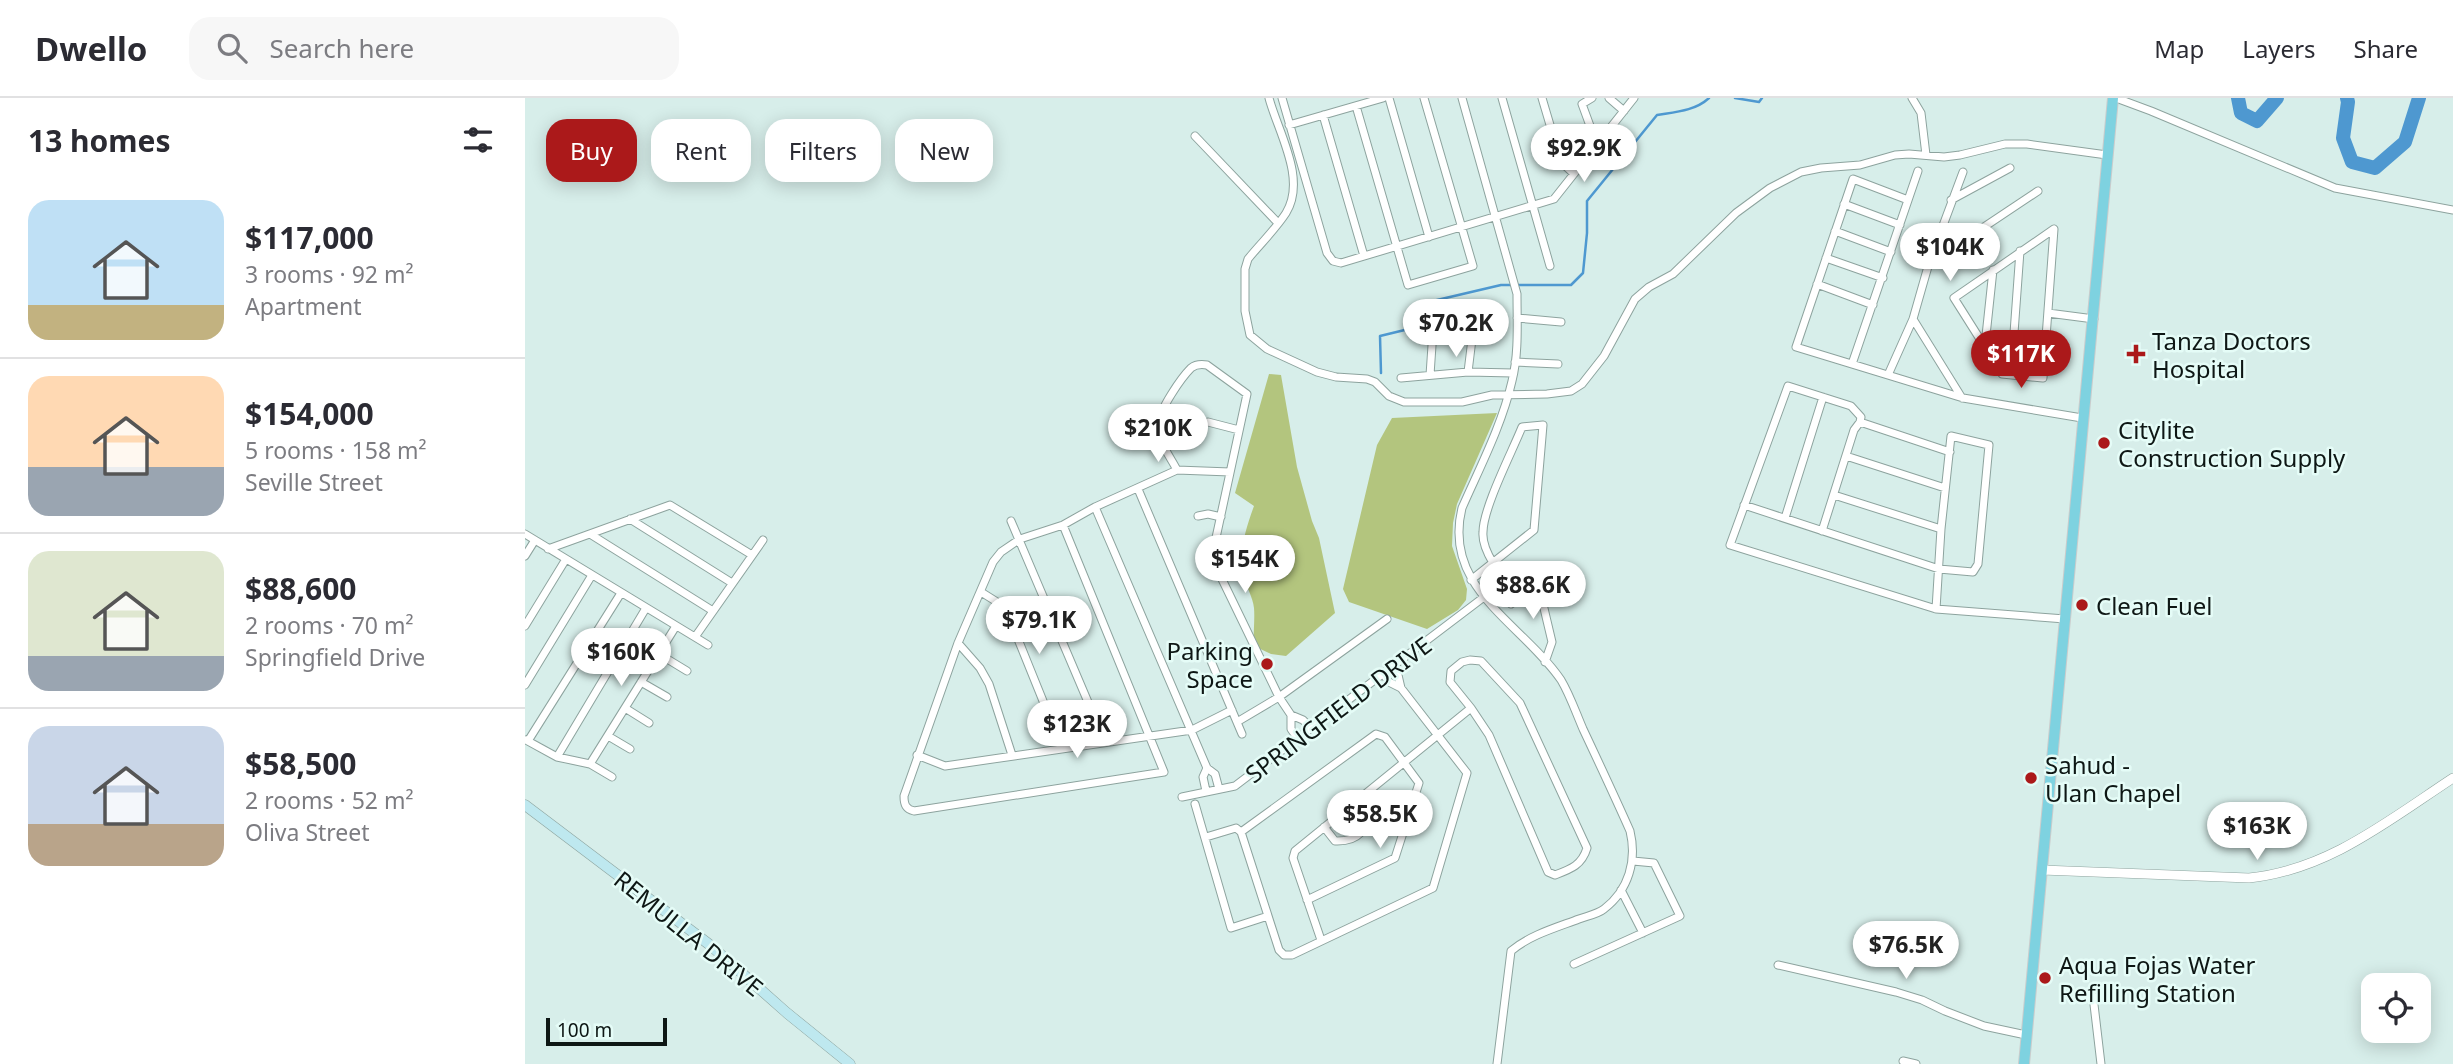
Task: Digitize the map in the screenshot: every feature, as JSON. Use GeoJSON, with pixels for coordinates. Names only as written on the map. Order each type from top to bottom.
{"type":"FeatureCollection","features":[{"type":"Feature","properties":{"kind":"main road"},"geometry":{"type":"LineString","coordinates":[[2024,1064],[2082,418],[2114,98]]}},
{"type":"Feature","properties":{"kind":"main road","name":"REMULLA DRIVE"},"geometry":{"type":"LineString","coordinates":[[525,805],[710,945],[850,1064]]}},
{"type":"Feature","properties":{"kind":"street"},"geometry":{"type":"LineString","coordinates":[[1269,98],[1290,160],[1292,193],[1287,210],[1248,259],[1245,269],[1247,326],[1257,342],[1325,375],[1367,379],[1375,382],[1389,396],[1404,402],[1462,402],[1508,394],[1571,391],[1595,370],[1610,348],[1635,299],[1649,287],[1673,274],[1736,213],[1770,188],[1801,172],[1860,165],[1895,155],[1944,157],[1993,146],[2027,144],[2107,155]]}},
{"type":"Feature","properties":{"kind":"street"},"geometry":{"type":"LineString","coordinates":[[1282,98],[1329,257],[1337,263],[1554,199],[1634,98]]}},
{"type":"Feature","properties":{"kind":"street"},"geometry":{"type":"LineString","coordinates":[[1289,125],[1383,98]]}},
{"type":"Feature","properties":{"kind":"street"},"geometry":{"type":"LineString","coordinates":[[1389,98],[1429,237]]}},
{"type":"Feature","properties":{"kind":"street"},"geometry":{"type":"LineString","coordinates":[[1356,106],[1408,285],[1472,265],[1424,98]]}},
{"type":"Feature","properties":{"kind":"street"},"geometry":{"type":"LineString","coordinates":[[1462,98],[1517,294],[1517,318],[1515,362],[1508,394],[1459,520],[1460,551],[1471,580],[1484,597],[1562,681],[1630,831],[1634,846],[1633,861],[1621,890],[1603,910],[1522,942],[1511,951],[1497,1064]]}},
{"type":"Feature","properties":{"kind":"street"},"geometry":{"type":"LineString","coordinates":[[1502,98],[1550,266]]}},
{"type":"Feature","properties":{"kind":"street"},"geometry":{"type":"LineString","coordinates":[[1542,98],[1561,162],[1574,174]]}},
{"type":"Feature","properties":{"kind":"street"},"geometry":{"type":"LineString","coordinates":[[1592,98],[1582,104],[1593,134],[1601,140]]}},
{"type":"Feature","properties":{"kind":"street"},"geometry":{"type":"LineString","coordinates":[[1609,98],[1624,111]]}},
{"type":"Feature","properties":{"kind":"street"},"geometry":{"type":"LineString","coordinates":[[1912,98],[1921,113],[1926,155]]}},
{"type":"Feature","properties":{"kind":"street"},"geometry":{"type":"LineString","coordinates":[[2114,98],[2335,188],[2453,211]]}},
{"type":"Feature","properties":{"kind":"street"},"geometry":{"type":"LineString","coordinates":[[1323,115],[1364,256]]}},
{"type":"Feature","properties":{"kind":"street"},"geometry":{"type":"LineString","coordinates":[[1195,136],[1278,223]]}},
{"type":"Feature","properties":{"kind":"street"},"geometry":{"type":"LineString","coordinates":[[1951,200],[2010,168]]}},
{"type":"Feature","properties":{"kind":"street"},"geometry":{"type":"LineString","coordinates":[[1851,364],[1874,305],[1918,171]]}},
{"type":"Feature","properties":{"kind":"street"},"geometry":{"type":"LineString","coordinates":[[1888,375],[1913,319],[1951,200],[1963,172]]}},
{"type":"Feature","properties":{"kind":"street"},"geometry":{"type":"LineString","coordinates":[[1908,200],[1853,179],[1796,347],[1963,398],[2082,418]]}},
{"type":"Feature","properties":{"kind":"street"},"geometry":{"type":"LineString","coordinates":[[1930,263],[2038,191]]}},
{"type":"Feature","properties":{"kind":"street"},"geometry":{"type":"LineString","coordinates":[[1844,204],[1900,225]]}},
{"type":"Feature","properties":{"kind":"street"},"geometry":{"type":"LineString","coordinates":[[2054,229],[2043,378],[2002,374],[1954,298],[2021,251],[2054,229]]}},
{"type":"Feature","properties":{"kind":"street"},"geometry":{"type":"LineString","coordinates":[[1835,231],[1891,252]]}},
{"type":"Feature","properties":{"kind":"street"},"geometry":{"type":"LineString","coordinates":[[2011,374],[2021,251]]}},
{"type":"Feature","properties":{"kind":"street"},"geometry":{"type":"LineString","coordinates":[[1826,258],[1882,278]]}},
{"type":"Feature","properties":{"kind":"street"},"geometry":{"type":"LineString","coordinates":[[1985,346],[1993,270]]}},
{"type":"Feature","properties":{"kind":"street"},"geometry":{"type":"LineString","coordinates":[[1817,284],[1874,305]]}},
{"type":"Feature","properties":{"kind":"street"},"geometry":{"type":"LineString","coordinates":[[1468,372],[1476,306]]}},
{"type":"Feature","properties":{"kind":"street"},"geometry":{"type":"LineString","coordinates":[[2048,313],[2094,319]]}},
{"type":"Feature","properties":{"kind":"street"},"geometry":{"type":"LineString","coordinates":[[1430,375],[1434,316]]}},
{"type":"Feature","properties":{"kind":"street"},"geometry":{"type":"LineString","coordinates":[[1517,318],[1561,322]]}},
{"type":"Feature","properties":{"kind":"street"},"geometry":{"type":"LineString","coordinates":[[1913,319],[1963,398]]}},
{"type":"Feature","properties":{"kind":"street"},"geometry":{"type":"LineString","coordinates":[[1515,362],[1558,364]]}},
{"type":"Feature","properties":{"kind":"street"},"geometry":{"type":"LineString","coordinates":[[1177,470],[1158,432],[1157,424],[1175,390],[1192,367],[1207,365],[1247,394],[1214,547],[1219,573],[1279,697],[1291,715],[1291,729],[1298,739]]}},
{"type":"Feature","properties":{"kind":"street"},"geometry":{"type":"LineString","coordinates":[[1401,378],[1468,372],[1513,373]]}},
{"type":"Feature","properties":{"kind":"street"},"geometry":{"type":"LineString","coordinates":[[1822,531],[1854,430],[1861,417],[1851,406],[1788,386],[1730,545],[1936,609],[2065,619]]}},
{"type":"Feature","properties":{"kind":"street"},"geometry":{"type":"LineString","coordinates":[[1784,518],[1823,397]]}},
{"type":"Feature","properties":{"kind":"street"},"geometry":{"type":"LineString","coordinates":[[1208,422],[1239,430]]}},
{"type":"Feature","properties":{"kind":"street"},"geometry":{"type":"LineString","coordinates":[[1860,422],[1950,452]]}},
{"type":"Feature","properties":{"kind":"street"},"geometry":{"type":"LineString","coordinates":[[1471,580],[1493,563],[1534,530],[1543,425],[1522,427],[1486,514],[1482,531],[1484,545],[1493,563]]}},
{"type":"Feature","properties":{"kind":"street"},"geometry":{"type":"LineString","coordinates":[[1744,505],[1939,569],[1973,572],[1976,569],[1989,445],[1951,436],[1941,529],[1939,569],[1936,609]]}},
{"type":"Feature","properties":{"kind":"street"},"geometry":{"type":"LineString","coordinates":[[1846,456],[1945,488]]}},
{"type":"Feature","properties":{"kind":"street"},"geometry":{"type":"LineString","coordinates":[[1063,525],[1164,772],[914,811],[906,807],[904,796],[917,755],[958,643],[993,562],[1001,552],[1020,540],[1063,525],[1095,507],[1177,470],[1230,472]]}},
{"type":"Feature","properties":{"kind":"street"},"geometry":{"type":"LineString","coordinates":[[1138,489],[1242,734]]}},
{"type":"Feature","properties":{"kind":"street"},"geometry":{"type":"LineString","coordinates":[[1833,495],[1941,529]]}},
{"type":"Feature","properties":{"kind":"street"},"geometry":{"type":"LineString","coordinates":[[548,549],[670,505],[752,555]]}},
{"type":"Feature","properties":{"kind":"street"},"geometry":{"type":"LineString","coordinates":[[1095,507],[1207,768],[1215,774],[1219,789]]}},
{"type":"Feature","properties":{"kind":"street"},"geometry":{"type":"LineString","coordinates":[[1198,516],[1208,513],[1221,517]]}},
{"type":"Feature","properties":{"kind":"street"},"geometry":{"type":"LineString","coordinates":[[630,519],[733,583]]}},
{"type":"Feature","properties":{"kind":"street"},"geometry":{"type":"LineString","coordinates":[[1010,521],[1105,742]]}},
{"type":"Feature","properties":{"kind":"street"},"geometry":{"type":"LineString","coordinates":[[525,534],[708,645]]}},
{"type":"Feature","properties":{"kind":"street"},"geometry":{"type":"LineString","coordinates":[[590,534],[713,611]]}},
{"type":"Feature","properties":{"kind":"street"},"geometry":{"type":"LineString","coordinates":[[525,556],[535,540]]}},
{"type":"Feature","properties":{"kind":"street"},"geometry":{"type":"LineString","coordinates":[[695,637],[763,540]]}},
{"type":"Feature","properties":{"kind":"street"},"geometry":{"type":"LineString","coordinates":[[525,626],[566,559]]}},
{"type":"Feature","properties":{"kind":"street"},"geometry":{"type":"LineString","coordinates":[[1511,604],[1552,574]]}},
{"type":"Feature","properties":{"kind":"street"},"geometry":{"type":"LineString","coordinates":[[525,685],[592,575]]}},
{"type":"Feature","properties":{"kind":"street"},"geometry":{"type":"LineString","coordinates":[[1538,583],[1552,642],[1545,662]]}},
{"type":"Feature","properties":{"kind":"street"},"geometry":{"type":"LineString","coordinates":[[981,592],[1005,607],[1062,748]]}},
{"type":"Feature","properties":{"kind":"street"},"geometry":{"type":"LineString","coordinates":[[612,777],[590,765],[557,757],[527,740],[621,593]]}},
{"type":"Feature","properties":{"kind":"street","name":"SPRINGFIELD DRIVE"},"geometry":{"type":"LineString","coordinates":[[1182,797],[1235,786],[1484,597]]}},
{"type":"Feature","properties":{"kind":"street"},"geometry":{"type":"LineString","coordinates":[[557,757],[646,608]]}},
{"type":"Feature","properties":{"kind":"street"},"geometry":{"type":"LineString","coordinates":[[1237,722],[1279,697],[1387,619]]}},
{"type":"Feature","properties":{"kind":"street"},"geometry":{"type":"LineString","coordinates":[[590,765],[676,626]]}},
{"type":"Feature","properties":{"kind":"street"},"geometry":{"type":"LineString","coordinates":[[958,643],[981,668],[989,684],[1012,755]]}},
{"type":"Feature","properties":{"kind":"street"},"geometry":{"type":"LineString","coordinates":[[659,654],[687,671]]}},
{"type":"Feature","properties":{"kind":"street"},"geometry":{"type":"LineString","coordinates":[[1481,661],[1520,703],[1587,848],[1584,858],[1575,867],[1555,875],[1548,872],[1489,735],[1471,708],[1450,682],[1451,671],[1462,662],[1481,661]]}},
{"type":"Feature","properties":{"kind":"street"},"geometry":{"type":"LineString","coordinates":[[1206,837],[1236,828],[1241,832],[1279,950],[1284,955],[1292,955],[1433,888],[1467,773],[1401,688],[1393,668]]}},
{"type":"Feature","properties":{"kind":"street"},"geometry":{"type":"LineString","coordinates":[[1384,675],[1389,682],[1401,688]]}},
{"type":"Feature","properties":{"kind":"street"},"geometry":{"type":"LineString","coordinates":[[641,682],[667,696]]}},
{"type":"Feature","properties":{"kind":"street"},"geometry":{"type":"LineString","coordinates":[[625,708],[649,723]]}},
{"type":"Feature","properties":{"kind":"street"},"geometry":{"type":"LineString","coordinates":[[1321,940],[1293,858],[1295,851],[1471,708]]}},
{"type":"Feature","properties":{"kind":"street"},"geometry":{"type":"LineString","coordinates":[[917,755],[944,766],[1192,730],[1232,710]]}},
{"type":"Feature","properties":{"kind":"street"},"geometry":{"type":"LineString","coordinates":[[1291,715],[1303,720],[1311,728]]}},
{"type":"Feature","properties":{"kind":"street"},"geometry":{"type":"LineString","coordinates":[[1241,832],[1376,734],[1385,737],[1419,783],[1395,859],[1307,900]]}},
{"type":"Feature","properties":{"kind":"street"},"geometry":{"type":"LineString","coordinates":[[608,736],[630,749]]}},
{"type":"Feature","properties":{"kind":"street"},"geometry":{"type":"LineString","coordinates":[[1206,791],[1203,777],[1207,768]]}},
{"type":"Feature","properties":{"kind":"street"},"geometry":{"type":"LineString","coordinates":[[2042,870],[2249,878],[2278,875],[2337,852],[2379,828],[2453,778]]}},
{"type":"Feature","properties":{"kind":"street"},"geometry":{"type":"LineString","coordinates":[[1324,827],[1335,841],[1348,841],[1361,833],[1367,825],[1372,808],[1363,795]]}},
{"type":"Feature","properties":{"kind":"street"},"geometry":{"type":"LineString","coordinates":[[1195,804],[1231,928],[1268,916]]}},
{"type":"Feature","properties":{"kind":"street"},"geometry":{"type":"LineString","coordinates":[[1574,964],[1680,916],[1654,863],[1633,861]]}},
{"type":"Feature","properties":{"kind":"street"},"geometry":{"type":"LineString","coordinates":[[1621,890],[1643,933]]}},
{"type":"Feature","properties":{"kind":"street"},"geometry":{"type":"LineString","coordinates":[[1778,964],[1909,996],[1975,1023],[2026,1035]]}},
{"type":"Feature","properties":{"kind":"street"},"geometry":{"type":"LineString","coordinates":[[2094,996],[2101,1064]]}},
{"type":"Feature","properties":{"kind":"street"},"geometry":{"type":"LineString","coordinates":[[1903,1061],[1916,1064]]}},
{"type":"Feature","properties":{"kind":"green space"},"geometry":{"type":"Polygon","coordinates":[[[1269,374],[1281,375],[1297,467],[1319,538],[1335,613],[1286,656],[1271,654],[1254,646],[1254,608],[1242,567],[1242,549],[1254,506],[1235,493],[1269,374]]]}},
{"type":"Feature","properties":{"kind":"green space"},"geometry":{"type":"Polygon","coordinates":[[[1497,413],[1457,504],[1453,523],[1452,546],[1467,589],[1466,600],[1458,610],[1427,629],[1349,602],[1343,589],[1377,445],[1392,418],[1497,413]]]}},
{"type":"Feature","properties":{"kind":"waterway"},"geometry":{"type":"LineString","coordinates":[[1381,373],[1380,336],[1417,327],[1420,304],[1501,285],[1571,285],[1583,273],[1587,201],[1657,115],[1691,108],[1709,98]]}},
{"type":"Feature","properties":{"kind":"waterway"},"geometry":{"type":"LineString","coordinates":[[1735,98],[1759,102],[1762,98]]}},
{"type":"Feature","properties":{"kind":"waterway"},"geometry":{"type":"LineString","coordinates":[[2238,98],[2241,113],[2257,121],[2277,98]]}},
{"type":"Feature","properties":{"kind":"waterway"},"geometry":{"type":"LineString","coordinates":[[2347,98],[2343,138],[2352,162],[2375,168],[2405,142],[2419,98]]}},
{"type":"Feature","properties":{"kind":"place","name":"Tanza Doctors Hospital"},"geometry":{"type":"Point","coordinates":[2136,354]}},
{"type":"Feature","properties":{"kind":"place","name":"Citylite Construction Supply"},"geometry":{"type":"Point","coordinates":[2104,443]}},
{"type":"Feature","properties":{"kind":"place","name":"Clean Fuel"},"geometry":{"type":"Point","coordinates":[2082,605]}},
{"type":"Feature","properties":{"kind":"place","name":"Parking Space"},"geometry":{"type":"Point","coordinates":[1267,664]}},
{"type":"Feature","properties":{"kind":"place","name":"Sahud - Ulan Chapel"},"geometry":{"type":"Point","coordinates":[2031,778]}},
{"type":"Feature","properties":{"kind":"place","name":"Aqua Fojas Water Refilling Station"},"geometry":{"type":"Point","coordinates":[2045,978]}}]}
